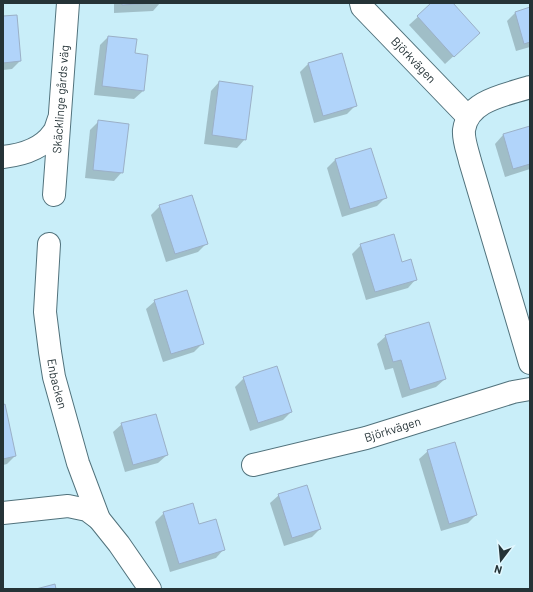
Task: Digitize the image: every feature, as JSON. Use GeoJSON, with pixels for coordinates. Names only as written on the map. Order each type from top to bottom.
{"type":"FeatureCollection","features":[{"type":"Feature","properties":{"kind":"street","name":"Skäcklinge gårds väg"},"geometry":{"type":"LineString","coordinates":[[54,195],[68,3]]}},
{"type":"Feature","properties":{"kind":"street","name":"Björkvägen"},"geometry":{"type":"LineString","coordinates":[[361,3],[362,8],[468,117]]}},
{"type":"Feature","properties":{"kind":"street"},"geometry":{"type":"LineString","coordinates":[[530,87],[483,102],[468,117],[464,132],[470,161],[530,363]]}},
{"type":"Feature","properties":{"kind":"street"},"geometry":{"type":"LineString","coordinates":[[3,157],[30,151],[40,145],[53,133],[60,117]]}},
{"type":"Feature","properties":{"kind":"street","name":"Enbacken"},"geometry":{"type":"LineString","coordinates":[[49,244],[45,312],[54,377],[78,463],[99,519]]}},
{"type":"Feature","properties":{"kind":"street","name":"Björkvägen"},"geometry":{"type":"LineString","coordinates":[[253,465],[366,438],[513,392],[530,389]]}},
{"type":"Feature","properties":{"kind":"street","name":"Enbacken"},"geometry":{"type":"LineString","coordinates":[[3,513],[68,506],[87,510],[99,519],[119,544],[150,589]]}},
{"type":"Feature","properties":{"kind":"building"},"geometry":{"type":"Polygon","coordinates":[[[122,3],[154,3],[122,5],[122,3]]]}},
{"type":"Feature","properties":{"kind":"building"},"geometry":{"type":"Polygon","coordinates":[[[431,3],[453,3],[480,33],[454,57],[417,16],[431,3]]]}},
{"type":"Feature","properties":{"kind":"building"},"geometry":{"type":"Polygon","coordinates":[[[530,7],[530,42],[524,44],[515,12],[530,7]]]}},
{"type":"Feature","properties":{"kind":"building"},"geometry":{"type":"Polygon","coordinates":[[[17,15],[21,61],[3,63],[3,16],[17,15]]]}},
{"type":"Feature","properties":{"kind":"building"},"geometry":{"type":"Polygon","coordinates":[[[108,36],[137,39],[135,53],[148,55],[144,91],[102,86],[108,36]]]}},
{"type":"Feature","properties":{"kind":"building"},"geometry":{"type":"Polygon","coordinates":[[[342,53],[357,106],[323,116],[308,63],[342,53]]]}},
{"type":"Feature","properties":{"kind":"building"},"geometry":{"type":"Polygon","coordinates":[[[219,81],[253,86],[246,140],[212,135],[219,81]]]}},
{"type":"Feature","properties":{"kind":"building"},"geometry":{"type":"Polygon","coordinates":[[[98,120],[129,124],[123,173],[93,170],[98,120]]]}},
{"type":"Feature","properties":{"kind":"building"},"geometry":{"type":"Polygon","coordinates":[[[530,126],[530,164],[513,169],[503,134],[530,126]]]}},
{"type":"Feature","properties":{"kind":"building"},"geometry":{"type":"Polygon","coordinates":[[[371,148],[387,198],[350,209],[335,159],[371,148]]]}},
{"type":"Feature","properties":{"kind":"building"},"geometry":{"type":"Polygon","coordinates":[[[192,195],[208,244],[175,254],[159,205],[192,195]]]}},
{"type":"Feature","properties":{"kind":"building"},"geometry":{"type":"Polygon","coordinates":[[[394,234],[402,262],[411,259],[417,280],[375,292],[360,244],[394,234]]]}},
{"type":"Feature","properties":{"kind":"building"},"geometry":{"type":"Polygon","coordinates":[[[187,290],[204,344],[171,354],[154,300],[187,290]]]}},
{"type":"Feature","properties":{"kind":"building"},"geometry":{"type":"Polygon","coordinates":[[[429,322],[446,379],[410,390],[401,360],[393,362],[385,335],[429,322]]]}},
{"type":"Feature","properties":{"kind":"building"},"geometry":{"type":"Polygon","coordinates":[[[277,366],[292,412],[258,423],[243,377],[277,366]]]}},
{"type":"Feature","properties":{"kind":"building"},"geometry":{"type":"Polygon","coordinates":[[[5,404],[16,456],[3,459],[3,405],[5,404]]]}},
{"type":"Feature","properties":{"kind":"building"},"geometry":{"type":"Polygon","coordinates":[[[156,414],[168,455],[133,465],[121,423],[156,414]]]}},
{"type":"Feature","properties":{"kind":"building"},"geometry":{"type":"Polygon","coordinates":[[[455,442],[477,515],[449,524],[427,450],[455,442]]]}},
{"type":"Feature","properties":{"kind":"building"},"geometry":{"type":"Polygon","coordinates":[[[307,485],[321,529],[292,538],[278,494],[307,485]]]}},
{"type":"Feature","properties":{"kind":"building"},"geometry":{"type":"Polygon","coordinates":[[[193,503],[199,524],[216,519],[225,550],[179,564],[163,512],[193,503]]]}},
{"type":"Feature","properties":{"kind":"building"},"geometry":{"type":"Polygon","coordinates":[[[55,584],[56,589],[36,589],[55,584]]]}}]}
